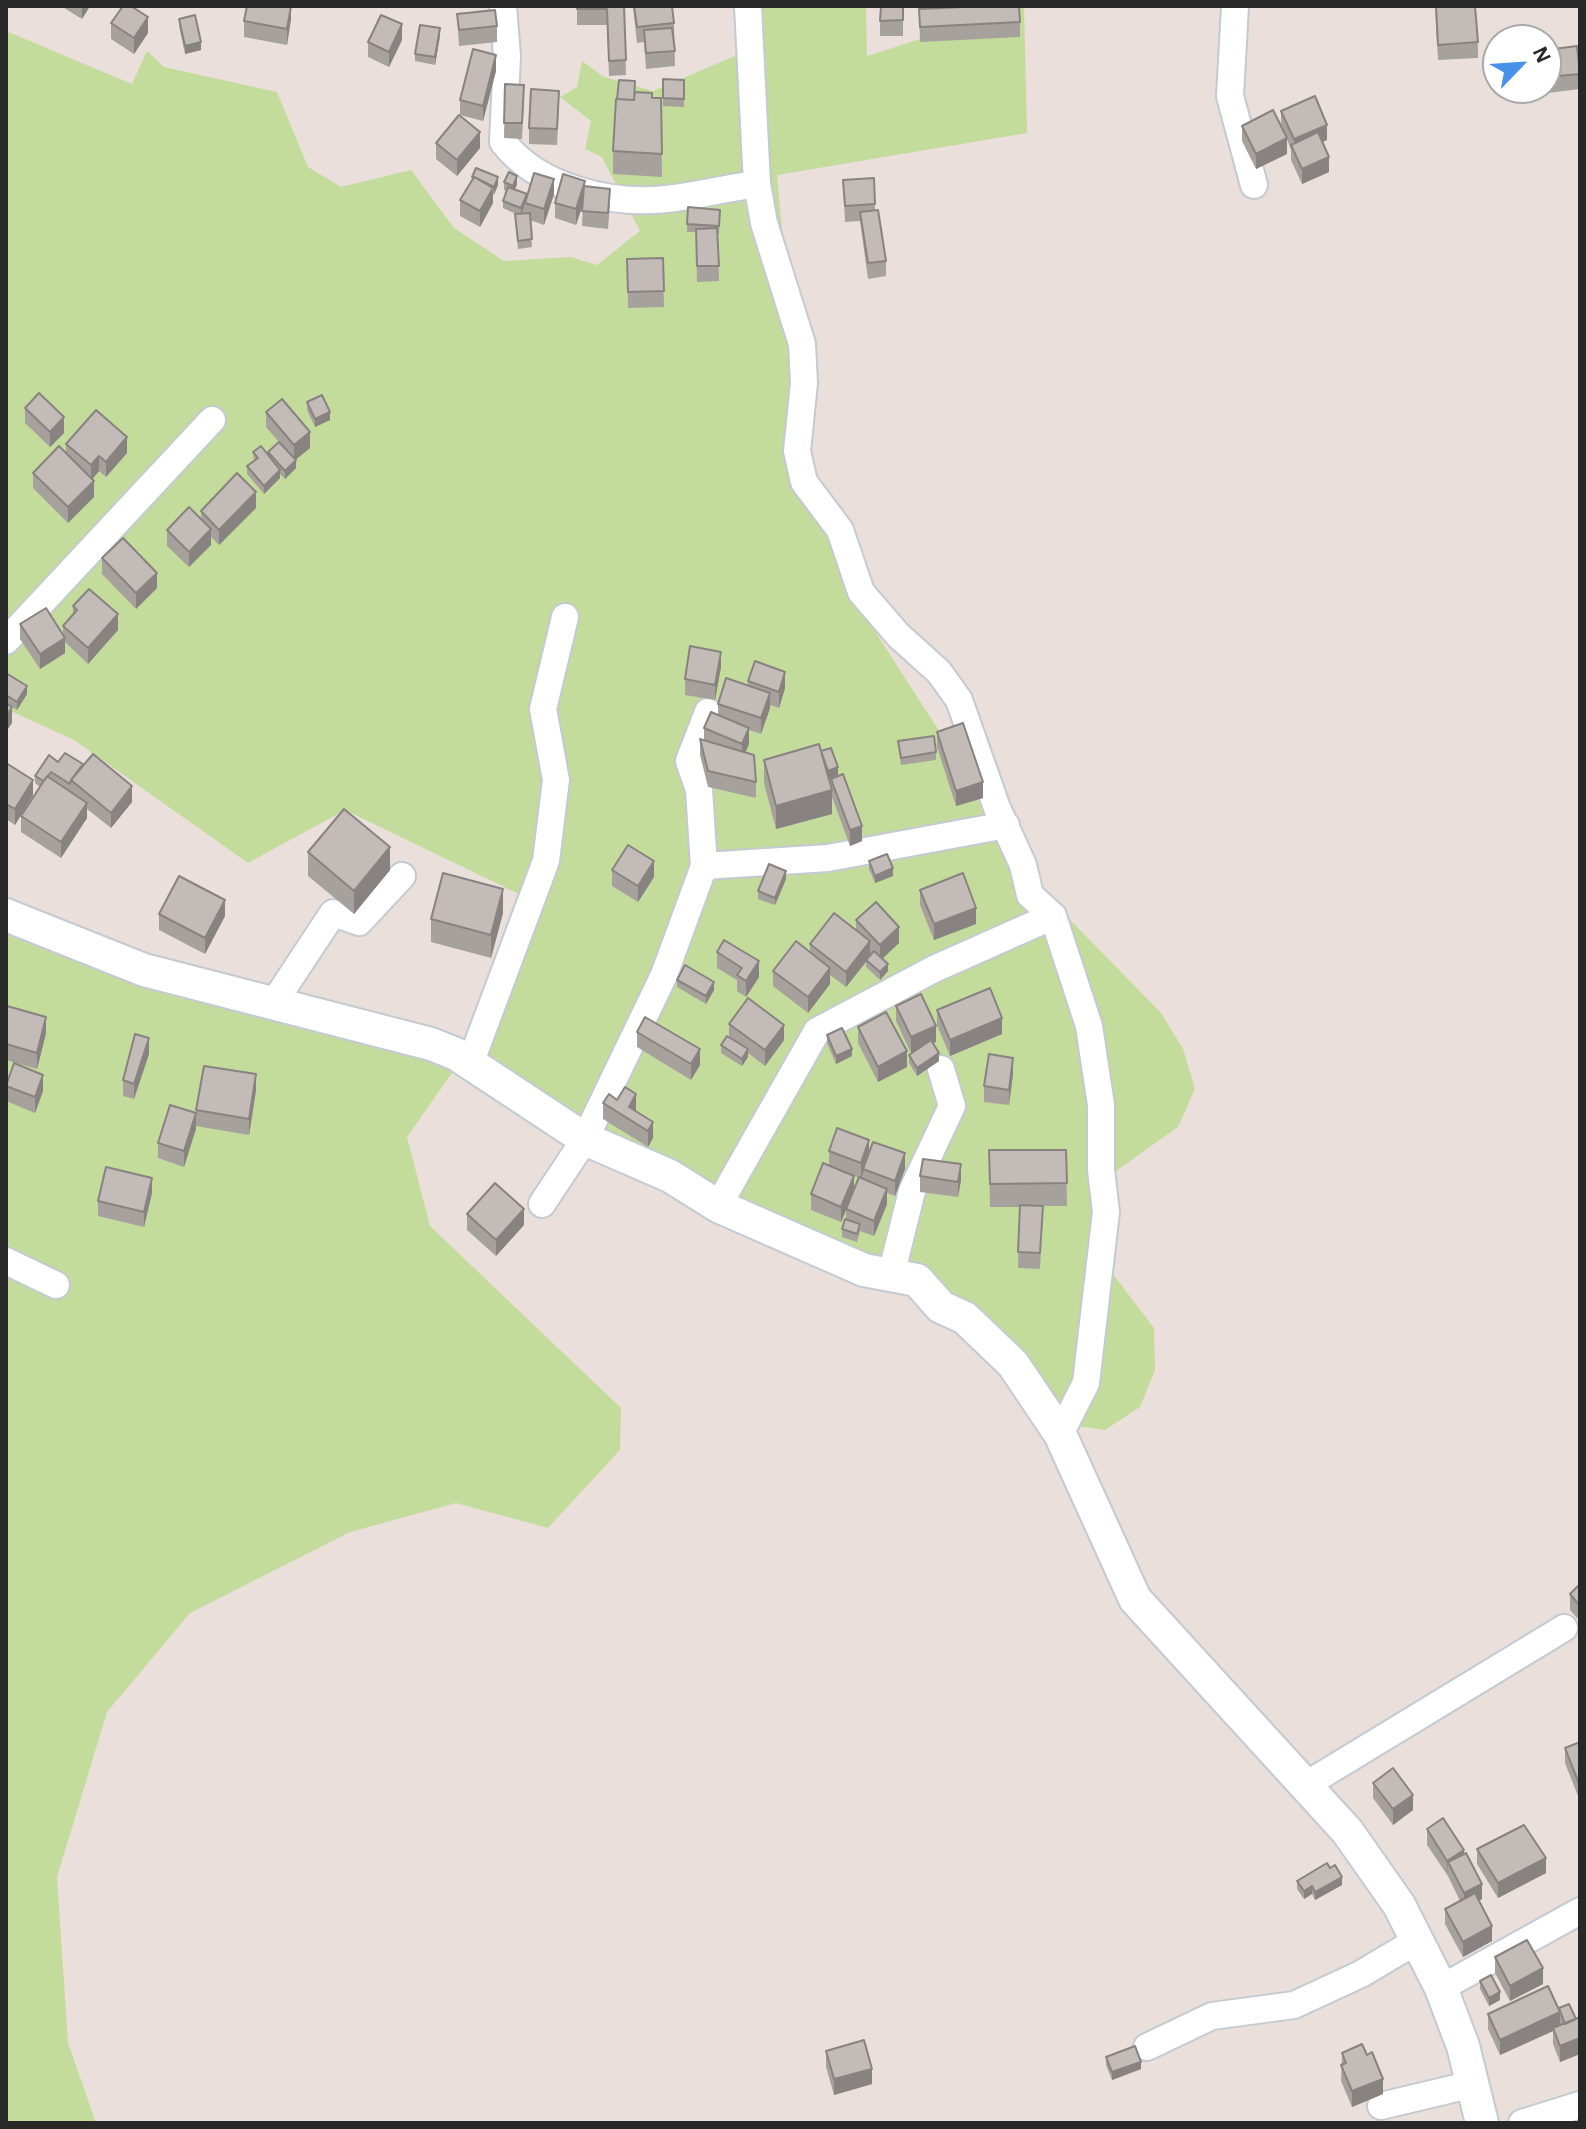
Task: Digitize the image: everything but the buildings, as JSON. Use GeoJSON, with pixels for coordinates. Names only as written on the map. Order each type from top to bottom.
{"type":"FeatureCollection","features":[{"type":"Feature","properties":{"kind":"street"},"geometry":{"type":"LineString","coordinates":[[503,6],[507,56],[503,142],[516,159],[591,195],[663,200],[757,184]]}},
{"type":"Feature","properties":{"kind":"street"},"geometry":{"type":"LineString","coordinates":[[748,6],[757,184],[764,223],[802,344],[804,383],[797,451],[804,482],[840,530],[861,592],[898,635],[939,672],[959,700],[1023,865],[1030,895],[1053,916],[1089,1026],[1101,1105],[1101,1170],[1106,1212],[1086,1383],[1060,1434]]}},
{"type":"Feature","properties":{"kind":"street"},"geometry":{"type":"LineString","coordinates":[[1235,6],[1230,96],[1254,185]]}},
{"type":"Feature","properties":{"kind":"street"},"geometry":{"type":"LineString","coordinates":[[6,641],[212,420]]}},
{"type":"Feature","properties":{"kind":"street"},"geometry":{"type":"LineString","coordinates":[[470,1064],[546,861],[556,780],[543,709],[565,617]]}},
{"type":"Feature","properties":{"kind":"street"},"geometry":{"type":"LineString","coordinates":[[542,1204],[585,1139],[664,975],[704,866],[699,790],[689,761],[708,712]]}},
{"type":"Feature","properties":{"kind":"street"},"geometry":{"type":"LineString","coordinates":[[704,866],[828,858],[1006,825]]}},
{"type":"Feature","properties":{"kind":"street"},"geometry":{"type":"LineString","coordinates":[[273,1004],[333,913],[359,922],[402,876]]}},
{"type":"Feature","properties":{"kind":"street"},"geometry":{"type":"LineString","coordinates":[[6,915],[144,970],[431,1044],[470,1064],[585,1139],[670,1176],[718,1206],[864,1270],[917,1280],[941,1307],[965,1318],[1013,1364],[1060,1434],[1135,1599],[1347,1831],[1399,1905],[1441,1988],[1463,2046],[1482,2123]]}},
{"type":"Feature","properties":{"kind":"street"},"geometry":{"type":"LineString","coordinates":[[718,1206],[817,1031],[934,969],[1053,916]]}},
{"type":"Feature","properties":{"kind":"street"},"geometry":{"type":"LineString","coordinates":[[891,1275],[912,1191],[952,1106],[941,1069]]}},
{"type":"Feature","properties":{"kind":"street"},"geometry":{"type":"LineString","coordinates":[[6,1261],[56,1285]]}},
{"type":"Feature","properties":{"kind":"street"},"geometry":{"type":"LineString","coordinates":[[1304,1786],[1564,1628]]}},
{"type":"Feature","properties":{"kind":"street"},"geometry":{"type":"LineString","coordinates":[[1441,1988],[1580,1911]]}},
{"type":"Feature","properties":{"kind":"street"},"geometry":{"type":"LineString","coordinates":[[1147,2047],[1212,2016],[1294,2005],[1361,1974],[1418,1940]]}},
{"type":"Feature","properties":{"kind":"street"},"geometry":{"type":"LineString","coordinates":[[1381,2106],[1473,2084]]}},
{"type":"Feature","properties":{"kind":"street"},"geometry":{"type":"LineString","coordinates":[[1522,2123],[1580,2105]]}},
{"type":"Feature","properties":{"kind":"green space"},"geometry":{"type":"Polygon","coordinates":[[[738,6],[866,6],[867,56],[1024,6],[1027,133],[777,175],[800,426],[876,633],[1043,892],[1161,1013],[1183,1049],[1195,1089],[1178,1127],[1109,1176],[1100,1257],[1154,1328],[1155,1370],[1140,1407],[1105,1430],[1063,1424],[946,1314],[878,1275],[668,1187],[466,1053],[407,1137],[430,1226],[621,1408],[620,1450],[548,1528],[456,1503],[350,1532],[190,1613],[107,1712],[57,1877],[68,2043],[96,2123],[6,2123],[6,908],[127,958],[465,1052],[525,897],[345,810],[248,863],[74,740],[6,709],[6,31],[132,84],[147,51],[164,67],[277,92],[308,167],[341,187],[411,170],[454,228],[504,261],[571,257],[597,265],[640,231],[602,157],[585,149],[591,121],[560,97],[577,87],[582,61],[604,77],[653,91],[744,52],[738,6]]]}}]}
